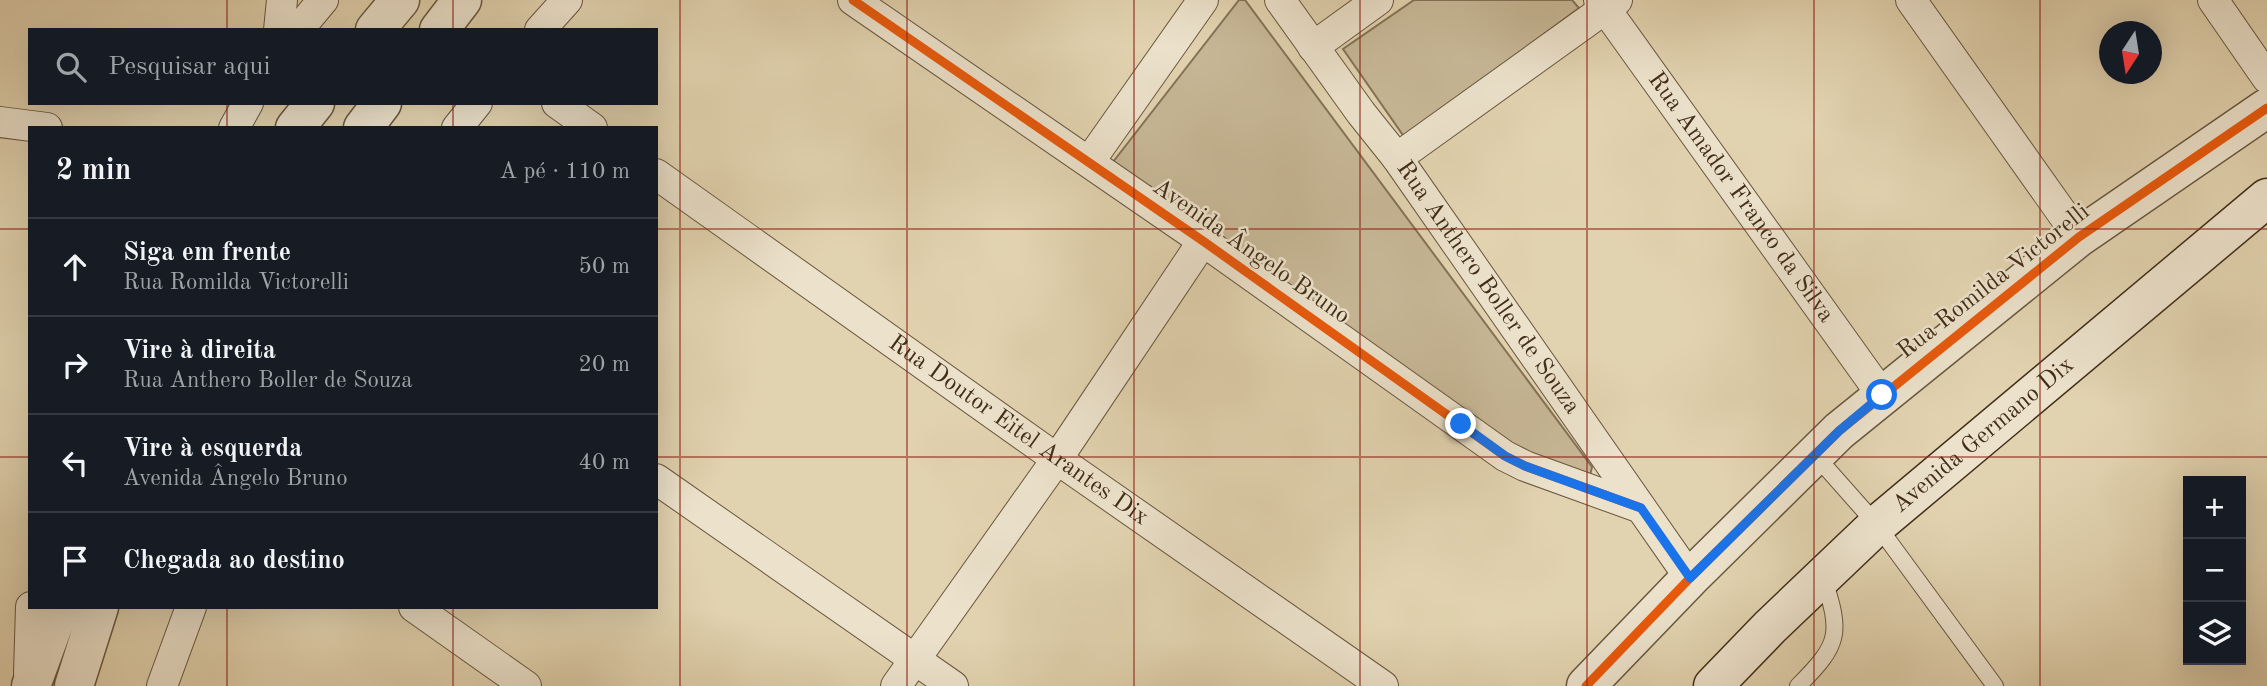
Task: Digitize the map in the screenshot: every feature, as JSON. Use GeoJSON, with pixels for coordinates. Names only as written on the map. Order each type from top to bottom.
{"type":"FeatureCollection","features":[{"type":"Feature","properties":{"kind":"street"},"geometry":{"type":"LineString","coordinates":[[279,28],[282,0]]}},
{"type":"Feature","properties":{"kind":"street"},"geometry":{"type":"LineString","coordinates":[[300,28],[323,0]]}},
{"type":"Feature","properties":{"kind":"street"},"geometry":{"type":"LineString","coordinates":[[377,28],[400,0]]}},
{"type":"Feature","properties":{"kind":"street"},"geometry":{"type":"LineString","coordinates":[[441,28],[462,0]]}},
{"type":"Feature","properties":{"kind":"street"},"geometry":{"type":"LineString","coordinates":[[542,28],[567,0]]}},
{"type":"Feature","properties":{"kind":"street","name":"Avenida Ângelo Bruno"},"geometry":{"type":"LineString","coordinates":[[853,0],[1203,241],[1505,456],[1525,466],[1641,508]]}},
{"type":"Feature","properties":{"kind":"street"},"geometry":{"type":"LineString","coordinates":[[1089,162],[1203,0]]}},
{"type":"Feature","properties":{"kind":"street","name":"Rua Anthero Boller de Souza"},"geometry":{"type":"LineString","coordinates":[[1280,0],[1361,113],[1397,158],[1690,578]]}},
{"type":"Feature","properties":{"kind":"street"},"geometry":{"type":"LineString","coordinates":[[1313,47],[1378,0]]}},
{"type":"Feature","properties":{"kind":"street"},"geometry":{"type":"LineString","coordinates":[[1911,0],[2079,237]]}},
{"type":"Feature","properties":{"kind":"street"},"geometry":{"type":"LineString","coordinates":[[2213,0],[2267,78]]}},
{"type":"Feature","properties":{"kind":"street"},"geometry":{"type":"LineString","coordinates":[[1397,158],[1607,3]]}},
{"type":"Feature","properties":{"kind":"street","name":"Rua Amador Franco da Silva"},"geometry":{"type":"LineString","coordinates":[[1607,3],[1882,395]]}},
{"type":"Feature","properties":{"kind":"street"},"geometry":{"type":"LineString","coordinates":[[234,126],[247,105]]}},
{"type":"Feature","properties":{"kind":"street"},"geometry":{"type":"LineString","coordinates":[[297,126],[312,105]]}},
{"type":"Feature","properties":{"kind":"street"},"geometry":{"type":"LineString","coordinates":[[365,126],[380,105]]}},
{"type":"Feature","properties":{"kind":"street"},"geometry":{"type":"LineString","coordinates":[[459,126],[475,105]]}},
{"type":"Feature","properties":{"kind":"street"},"geometry":{"type":"LineString","coordinates":[[560,105],[589,126]]}},
{"type":"Feature","properties":{"kind":"street","name":"Rua Romilda Victorelli"},"geometry":{"type":"LineString","coordinates":[[1586,686],[1690,578],[1839,431],[2079,237],[2267,108]]}},
{"type":"Feature","properties":{"kind":"street"},"geometry":{"type":"LineString","coordinates":[[0,122],[31,126]]}},
{"type":"Feature","properties":{"kind":"street","name":"Rua Doutor Eitel Arantes Dix"},"geometry":{"type":"LineString","coordinates":[[658,175],[1057,459],[1383,686]]}},
{"type":"Feature","properties":{"kind":"street","name":"Avenida Germano Dix"},"geometry":{"type":"LineString","coordinates":[[1713,686],[1822,576],[1877,525],[2267,198]]}},
{"type":"Feature","properties":{"kind":"street"},"geometry":{"type":"LineString","coordinates":[[897,686],[1057,459],[1203,241]]}},
{"type":"Feature","properties":{"kind":"street"},"geometry":{"type":"LineString","coordinates":[[658,481],[953,686]]}},
{"type":"Feature","properties":{"kind":"street"},"geometry":{"type":"LineString","coordinates":[[30,686],[31,609]]}},
{"type":"Feature","properties":{"kind":"street"},"geometry":{"type":"LineString","coordinates":[[30,686],[59,609]]}},
{"type":"Feature","properties":{"kind":"street"},"geometry":{"type":"LineString","coordinates":[[74,686],[98,609]]}},
{"type":"Feature","properties":{"kind":"street"},"geometry":{"type":"LineString","coordinates":[[162,686],[190,609]]}},
{"type":"Feature","properties":{"kind":"street"},"geometry":{"type":"LineString","coordinates":[[417,609],[526,686]]}},
{"type":"Feature","properties":{"kind":"lane"},"geometry":{"type":"LineString","coordinates":[[1815,455],[1877,525],[1995,686]]}},
{"type":"Feature","properties":{"kind":"lane"},"geometry":{"type":"LineString","coordinates":[[1798,686],[1830,650],[1834,636],[1832,604],[1822,576]]}},
{"type":"Feature","properties":{"kind":"shaded area"},"geometry":{"type":"Polygon","coordinates":[[[1239,0],[1245,0],[1592,467],[1587,488],[1461,424],[1113,162],[1239,0]]]}},
{"type":"Feature","properties":{"kind":"shaded area"},"geometry":{"type":"Polygon","coordinates":[[[1414,0],[1572,0],[1579,8],[1405,138],[1343,49],[1414,0]]]}},
{"type":"Feature","properties":{"kind":"cycle path"},"geometry":{"type":"LineString","coordinates":[[853,0],[1203,241],[1505,456],[1525,466],[1641,508]]}},
{"type":"Feature","properties":{"kind":"cycle path"},"geometry":{"type":"LineString","coordinates":[[1586,686],[1690,578],[1839,431],[2079,237],[2267,108]]}},
{"type":"Feature","properties":{"kind":"route"},"geometry":{"type":"LineString","coordinates":[[1461,424],[1505,456],[1525,466],[1641,508],[1690,578],[1839,431],[1882,395]]}}]}
